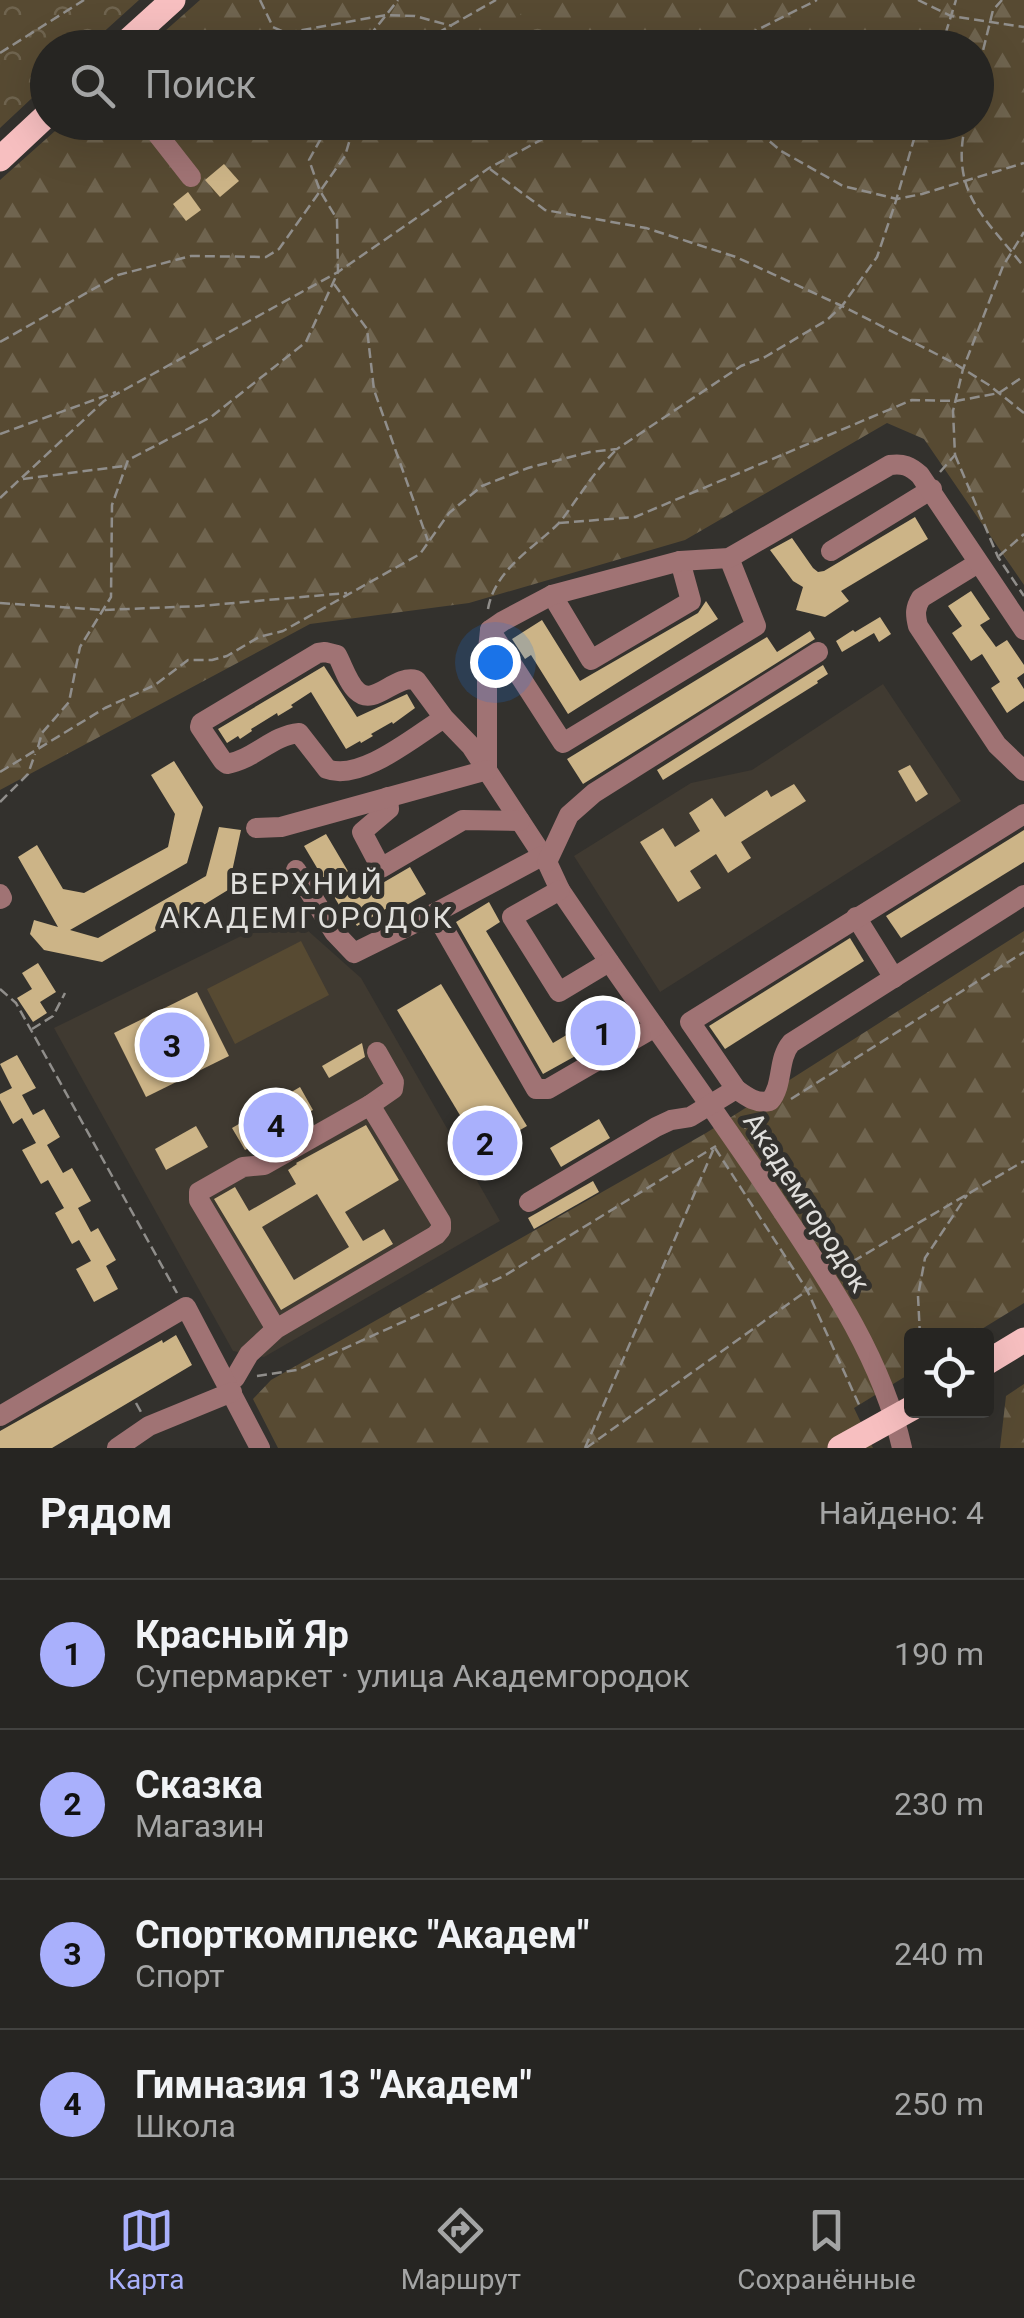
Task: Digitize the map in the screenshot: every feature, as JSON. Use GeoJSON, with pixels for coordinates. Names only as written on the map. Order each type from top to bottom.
{"type":"FeatureCollection","features":[{"type":"Feature","properties":{"kind":"main road"},"geometry":{"type":"LineString","coordinates":[[140,30],[173,0]]}},
{"type":"Feature","properties":{"kind":"main road"},"geometry":{"type":"LineString","coordinates":[[0,158],[30,130]]}},
{"type":"Feature","properties":{"kind":"main road"},"geometry":{"type":"LineString","coordinates":[[994,1358],[1024,1340]]}},
{"type":"Feature","properties":{"kind":"main road"},"geometry":{"type":"LineString","coordinates":[[840,1448],[904,1413]]}},
{"type":"Feature","properties":{"kind":"street"},"geometry":{"type":"LineString","coordinates":[[162,140],[191,176]]}},
{"type":"Feature","properties":{"kind":"street"},"geometry":{"type":"LineString","coordinates":[[256,828],[280,827],[487,770],[490,630],[552,595],[680,561],[729,558],[890,465],[911,467],[934,492],[988,560],[1024,630]]}},
{"type":"Feature","properties":{"kind":"street"},"geometry":{"type":"LineString","coordinates":[[831,551],[934,492]]}},
{"type":"Feature","properties":{"kind":"street"},"geometry":{"type":"LineString","coordinates":[[490,630],[563,743],[756,626],[729,558]]}},
{"type":"Feature","properties":{"kind":"street"},"geometry":{"type":"LineString","coordinates":[[988,560],[920,598],[915,616],[997,745],[1024,771]]}},
{"type":"Feature","properties":{"kind":"street"},"geometry":{"type":"LineString","coordinates":[[552,595],[591,660],[692,601],[680,561]]}},
{"type":"Feature","properties":{"kind":"street"},"geometry":{"type":"LineString","coordinates":[[296,870],[334,932],[354,953],[545,859],[569,815],[594,794],[818,652]]}},
{"type":"Feature","properties":{"kind":"street","name":"Академгородок"},"geometry":{"type":"LineString","coordinates":[[444,718],[371,764],[342,772],[327,769],[299,734],[286,735],[242,760],[227,764],[200,727],[318,653],[337,655],[360,694],[372,696],[409,678],[416,680],[471,746],[545,859],[560,890],[711,1104],[723,1141],[826,1277],[887,1393],[904,1413],[902,1448]]}},
{"type":"Feature","properties":{"kind":"street"},"geometry":{"type":"LineString","coordinates":[[388,797],[389,809],[362,832],[381,868],[463,820],[520,821]]}},
{"type":"Feature","properties":{"kind":"street"},"geometry":{"type":"LineString","coordinates":[[1024,814],[690,1022],[736,1089],[760,1103],[770,1101],[778,1092],[786,1048],[801,1035],[1024,895]]}},
{"type":"Feature","properties":{"kind":"street"},"geometry":{"type":"LineString","coordinates":[[560,890],[512,917],[559,992],[609,962]]}},
{"type":"Feature","properties":{"kind":"street"},"geometry":{"type":"LineString","coordinates":[[435,913],[536,1089],[548,1090],[655,1027]]}},
{"type":"Feature","properties":{"kind":"street"},"geometry":{"type":"LineString","coordinates":[[856,917],[894,978]]}},
{"type":"Feature","properties":{"kind":"street"},"geometry":{"type":"LineString","coordinates":[[276,1328],[199,1200],[200,1192],[243,1168],[264,1165],[393,1089],[394,1082],[377,1052]]}},
{"type":"Feature","properties":{"kind":"street"},"geometry":{"type":"LineString","coordinates":[[530,1202],[656,1127],[690,1117],[736,1089]]}},
{"type":"Feature","properties":{"kind":"street"},"geometry":{"type":"LineString","coordinates":[[117,1448],[150,1426],[231,1385],[250,1354],[276,1328],[441,1229],[441,1222],[370,1105]]}},
{"type":"Feature","properties":{"kind":"street"},"geometry":{"type":"LineString","coordinates":[[0,1416],[186,1308],[231,1385],[260,1448]]}},
{"type":"Feature","properties":{"kind":"path"},"geometry":{"type":"LineString","coordinates":[[37,30],[84,0]]}},
{"type":"Feature","properties":{"kind":"path"},"geometry":{"type":"LineString","coordinates":[[260,0],[273,27],[280,30]]}},
{"type":"Feature","properties":{"kind":"path"},"geometry":{"type":"LineString","coordinates":[[374,30],[398,0]]}},
{"type":"Feature","properties":{"kind":"path"},"geometry":{"type":"LineString","coordinates":[[445,30],[496,0]]}},
{"type":"Feature","properties":{"kind":"path"},"geometry":{"type":"LineString","coordinates":[[757,30],[817,0]]}},
{"type":"Feature","properties":{"kind":"path"},"geometry":{"type":"LineString","coordinates":[[918,0],[951,16],[1024,28]]}},
{"type":"Feature","properties":{"kind":"path"},"geometry":{"type":"LineString","coordinates":[[947,30],[956,0]]}},
{"type":"Feature","properties":{"kind":"path"},"geometry":{"type":"LineString","coordinates":[[988,30],[993,10],[1002,0]]}},
{"type":"Feature","properties":{"kind":"path"},"geometry":{"type":"LineString","coordinates":[[313,30],[386,15],[415,16],[452,26]]}},
{"type":"Feature","properties":{"kind":"path"},"geometry":{"type":"LineString","coordinates":[[0,54],[30,35]]}},
{"type":"Feature","properties":{"kind":"path"},"geometry":{"type":"LineString","coordinates":[[0,802],[28,774],[42,733],[69,702],[80,647],[111,597],[112,505],[128,460],[211,417],[306,342],[338,272],[337,219],[308,160],[320,140]]}},
{"type":"Feature","properties":{"kind":"path"},"geometry":{"type":"LineString","coordinates":[[0,342],[118,275],[191,256],[266,257],[279,249],[345,156],[350,140]]}},
{"type":"Feature","properties":{"kind":"path"},"geometry":{"type":"LineString","coordinates":[[0,498],[104,400],[338,272],[489,168],[541,140]]}},
{"type":"Feature","properties":{"kind":"path"},"geometry":{"type":"LineString","coordinates":[[769,140],[844,186],[897,198],[1024,163]]}},
{"type":"Feature","properties":{"kind":"path"},"geometry":{"type":"LineString","coordinates":[[490,630],[486,618],[498,584],[521,554],[559,523],[617,449],[741,366],[827,320],[842,306],[876,257],[914,140]]}},
{"type":"Feature","properties":{"kind":"path"},"geometry":{"type":"LineString","coordinates":[[964,140],[961,160],[975,208],[1024,267]]}},
{"type":"Feature","properties":{"kind":"path"},"geometry":{"type":"LineString","coordinates":[[489,168],[545,210],[646,228],[736,257],[963,369],[1024,414]]}},
{"type":"Feature","properties":{"kind":"path"},"geometry":{"type":"LineString","coordinates":[[1024,232],[1004,266],[963,369],[954,410],[955,455],[988,560],[1024,596]]}},
{"type":"Feature","properties":{"kind":"path"},"geometry":{"type":"LineString","coordinates":[[333,283],[367,330],[374,390],[428,543]]}},
{"type":"Feature","properties":{"kind":"path"},"geometry":{"type":"LineString","coordinates":[[559,523],[636,518],[912,400],[956,402],[999,393],[1024,376]]}},
{"type":"Feature","properties":{"kind":"path"},"geometry":{"type":"LineString","coordinates":[[0,434],[125,389]]}},
{"type":"Feature","properties":{"kind":"path"},"geometry":{"type":"LineString","coordinates":[[0,772],[105,708],[155,685],[188,660],[227,656],[259,637],[283,631],[420,554],[449,512],[482,486],[528,468],[617,449]]}},
{"type":"Feature","properties":{"kind":"path"},"geometry":{"type":"LineString","coordinates":[[934,492],[933,480],[955,455]]}},
{"type":"Feature","properties":{"kind":"path"},"geometry":{"type":"LineString","coordinates":[[20,480],[126,466]]}},
{"type":"Feature","properties":{"kind":"path"},"geometry":{"type":"LineString","coordinates":[[988,560],[1024,534]]}},
{"type":"Feature","properties":{"kind":"path"},"geometry":{"type":"LineString","coordinates":[[0,604],[103,610],[349,593]]}},
{"type":"Feature","properties":{"kind":"path"},"geometry":{"type":"LineString","coordinates":[[781,1105],[1024,952]]}},
{"type":"Feature","properties":{"kind":"path"},"geometry":{"type":"LineString","coordinates":[[0,989],[16,1003],[186,1308]]}},
{"type":"Feature","properties":{"kind":"path"},"geometry":{"type":"LineString","coordinates":[[30,1030],[53,1016],[65,993]]}},
{"type":"Feature","properties":{"kind":"path"},"geometry":{"type":"LineString","coordinates":[[231,1385],[296,1370],[504,1276],[764,1115]]}},
{"type":"Feature","properties":{"kind":"path"},"geometry":{"type":"LineString","coordinates":[[723,1141],[807,1290],[861,1409]]}},
{"type":"Feature","properties":{"kind":"path"},"geometry":{"type":"LineString","coordinates":[[586,1448],[723,1141]]}},
{"type":"Feature","properties":{"kind":"path"},"geometry":{"type":"LineString","coordinates":[[586,1448],[826,1277],[1024,1161]]}},
{"type":"Feature","properties":{"kind":"path"},"geometry":{"type":"LineString","coordinates":[[920,1328],[918,1296],[925,1258],[970,1192]]}},
{"type":"Feature","properties":{"kind":"shaded area"},"geometry":{"type":"Polygon","coordinates":[[[883,684],[961,801],[660,992],[574,856],[691,783],[752,770],[883,684]]]}},
{"type":"Feature","properties":{"kind":"shaded area"},"geometry":{"type":"Polygon","coordinates":[[[288,913],[361,978],[500,1221],[264,1357],[233,1351],[54,1028],[288,913]]]}},
{"type":"Feature","properties":{"kind":"green space"},"geometry":{"type":"Polygon","coordinates":[[[0,0],[139,0],[106,30],[30,30],[30,100],[0,128],[0,0]]]}},
{"type":"Feature","properties":{"kind":"green space"},"geometry":{"type":"Polygon","coordinates":[[[200,0],[1024,0],[1024,585],[924,439],[887,423],[685,540],[469,603],[310,624],[0,790],[0,180],[45,140],[994,140],[994,30],[166,30],[200,0]]]}},
{"type":"Feature","properties":{"kind":"green space"},"geometry":{"type":"Polygon","coordinates":[[[525,6],[549,7],[553,30],[513,28],[525,6]]]}},
{"type":"Feature","properties":{"kind":"green space"},"geometry":{"type":"Polygon","coordinates":[[[1024,931],[1024,1303],[983,1328],[904,1328],[904,1377],[854,1408],[873,1448],[278,1448],[253,1399],[271,1380],[706,1133],[1024,931]]]}},
{"type":"Feature","properties":{"kind":"green space"},"geometry":{"type":"Polygon","coordinates":[[[301,941],[329,995],[235,1044],[207,989],[301,941]]]}},
{"type":"Feature","properties":{"kind":"green space"},"geometry":{"type":"Polygon","coordinates":[[[1024,1384],[1024,1448],[1000,1448],[1006,1396],[1024,1384]]]}},
{"type":"Feature","properties":{"kind":"building"},"geometry":{"type":"Polygon","coordinates":[[[224,164],[239,181],[220,197],[205,180],[224,164]]]}},
{"type":"Feature","properties":{"kind":"building"},"geometry":{"type":"Polygon","coordinates":[[[188,192],[201,210],[186,221],[173,204],[188,192]]]}},
{"type":"Feature","properties":{"kind":"building"},"geometry":{"type":"Polygon","coordinates":[[[915,517],[928,539],[841,591],[849,601],[825,617],[796,610],[803,587],[793,581],[770,550],[792,538],[813,568],[824,571],[915,517]]]}},
{"type":"Feature","properties":{"kind":"building"},"geometry":{"type":"Polygon","coordinates":[[[971,591],[990,619],[980,625],[996,647],[1007,640],[1024,665],[1024,673],[1017,678],[1024,689],[1024,701],[1007,713],[991,688],[1000,682],[982,654],[971,661],[952,633],[962,626],[948,606],[971,591]]]}},
{"type":"Feature","properties":{"kind":"building"},"geometry":{"type":"Polygon","coordinates":[[[706,601],[718,619],[568,714],[531,655],[525,659],[512,639],[542,620],[580,681],[698,613],[706,601]]]}},
{"type":"Feature","properties":{"kind":"building"},"geometry":{"type":"Polygon","coordinates":[[[880,617],[891,634],[879,642],[874,633],[842,652],[836,641],[880,617]]]}},
{"type":"Feature","properties":{"kind":"building"},"geometry":{"type":"Polygon","coordinates":[[[810,631],[815,639],[583,784],[567,759],[767,637],[777,652],[810,631]]]}},
{"type":"Feature","properties":{"kind":"building"},"geometry":{"type":"Polygon","coordinates":[[[823,665],[828,674],[818,683],[663,780],[657,770],[823,665]]]}},
{"type":"Feature","properties":{"kind":"building"},"geometry":{"type":"Polygon","coordinates":[[[324,666],[357,717],[407,694],[415,708],[346,749],[311,692],[293,707],[227,743],[218,729],[324,666]]]}},
{"type":"Feature","properties":{"kind":"building"},"geometry":{"type":"Polygon","coordinates":[[[174,761],[203,807],[187,863],[70,930],[98,938],[206,876],[219,827],[241,830],[228,890],[102,962],[44,950],[30,934],[34,920],[58,927],[18,857],[37,845],[63,889],[84,893],[168,847],[175,814],[151,775],[174,761]]]}},
{"type":"Feature","properties":{"kind":"building"},"geometry":{"type":"Polygon","coordinates":[[[910,765],[928,794],[916,802],[898,771],[910,765]]]}},
{"type":"Feature","properties":{"kind":"building"},"geometry":{"type":"Polygon","coordinates":[[[794,784],[806,801],[741,842],[751,858],[728,873],[716,854],[690,871],[701,888],[678,902],[640,842],[663,828],[675,847],[700,831],[689,813],[712,798],[725,817],[767,790],[771,797],[794,784]]]}},
{"type":"Feature","properties":{"kind":"building"},"geometry":{"type":"Polygon","coordinates":[[[1024,830],[1024,862],[901,938],[886,916],[1024,830]]]}},
{"type":"Feature","properties":{"kind":"building"},"geometry":{"type":"Polygon","coordinates":[[[326,834],[362,895],[410,867],[426,894],[398,910],[394,904],[357,926],[346,907],[342,910],[304,846],[326,834]]]}},
{"type":"Feature","properties":{"kind":"building"},"geometry":{"type":"Polygon","coordinates":[[[489,902],[500,922],[486,931],[553,1043],[612,1008],[624,1029],[543,1074],[456,922],[489,902]]]}},
{"type":"Feature","properties":{"kind":"building"},"geometry":{"type":"Polygon","coordinates":[[[850,938],[864,961],[725,1049],[709,1026],[850,938]]]}},
{"type":"Feature","properties":{"kind":"building"},"geometry":{"type":"Polygon","coordinates":[[[38,963],[56,992],[40,1002],[47,1013],[33,1022],[17,998],[32,989],[22,973],[38,963]]]}},
{"type":"Feature","properties":{"kind":"building"},"geometry":{"type":"Polygon","coordinates":[[[441,984],[527,1126],[482,1152],[397,1010],[441,984]]]}},
{"type":"Feature","properties":{"kind":"building"},"geometry":{"type":"Polygon","coordinates":[[[197,992],[229,1056],[146,1097],[114,1033],[197,992]]]}},
{"type":"Feature","properties":{"kind":"building"},"geometry":{"type":"Polygon","coordinates":[[[362,1043],[365,1057],[329,1078],[322,1066],[362,1043]]]}},
{"type":"Feature","properties":{"kind":"building"},"geometry":{"type":"Polygon","coordinates":[[[17,1055],[36,1088],[22,1095],[33,1115],[44,1109],[60,1137],[47,1145],[63,1173],[72,1168],[91,1201],[78,1208],[91,1232],[98,1228],[116,1260],[106,1266],[118,1289],[94,1302],[76,1269],[91,1261],[79,1240],[72,1244],[55,1213],[64,1208],[48,1180],[41,1184],[22,1150],[36,1143],[22,1118],[13,1124],[0,1100],[0,1094],[12,1088],[0,1064],[17,1055]]]}},
{"type":"Feature","properties":{"kind":"building"},"geometry":{"type":"Polygon","coordinates":[[[300,1087],[313,1110],[297,1118],[302,1127],[282,1139],[278,1131],[245,1150],[232,1128],[263,1110],[258,1103],[273,1094],[276,1101],[300,1087]]]}},
{"type":"Feature","properties":{"kind":"building"},"geometry":{"type":"Polygon","coordinates":[[[599,1119],[610,1138],[561,1167],[550,1148],[599,1119]]]}},
{"type":"Feature","properties":{"kind":"building"},"geometry":{"type":"Polygon","coordinates":[[[366,1125],[399,1180],[345,1212],[363,1241],[384,1229],[393,1244],[281,1310],[214,1199],[235,1187],[249,1211],[296,1184],[288,1170],[366,1125]],[[317,1194],[262,1227],[294,1280],[349,1247],[317,1194]]]}},
{"type":"Feature","properties":{"kind":"building"},"geometry":{"type":"Polygon","coordinates":[[[196,1126],[208,1147],[166,1170],[155,1149],[196,1126]]]}},
{"type":"Feature","properties":{"kind":"building"},"geometry":{"type":"Polygon","coordinates":[[[593,1181],[599,1192],[534,1229],[528,1218],[593,1181]]]}},
{"type":"Feature","properties":{"kind":"building"},"geometry":{"type":"Polygon","coordinates":[[[176,1335],[192,1365],[52,1448],[0,1448],[0,1431],[176,1335]]]}},
{"type":"Feature","properties":{"kind":"place","name":"Красный Яр"},"geometry":{"type":"Point","coordinates":[603,1033]}},
{"type":"Feature","properties":{"kind":"place","name":"Спорткомплекс \"Академ\""},"geometry":{"type":"Point","coordinates":[172,1045]}},
{"type":"Feature","properties":{"kind":"place","name":"Гимназия 13 \"Академ\""},"geometry":{"type":"Point","coordinates":[276,1125]}},
{"type":"Feature","properties":{"kind":"place","name":"Сказка"},"geometry":{"type":"Point","coordinates":[485,1143]}},
{"type":"Feature","properties":{"kind":"district","name":"ВЕРХНИЙ АКАДЕМГОРОДОК"},"geometry":{"type":"Point","coordinates":[307,901]}}]}
